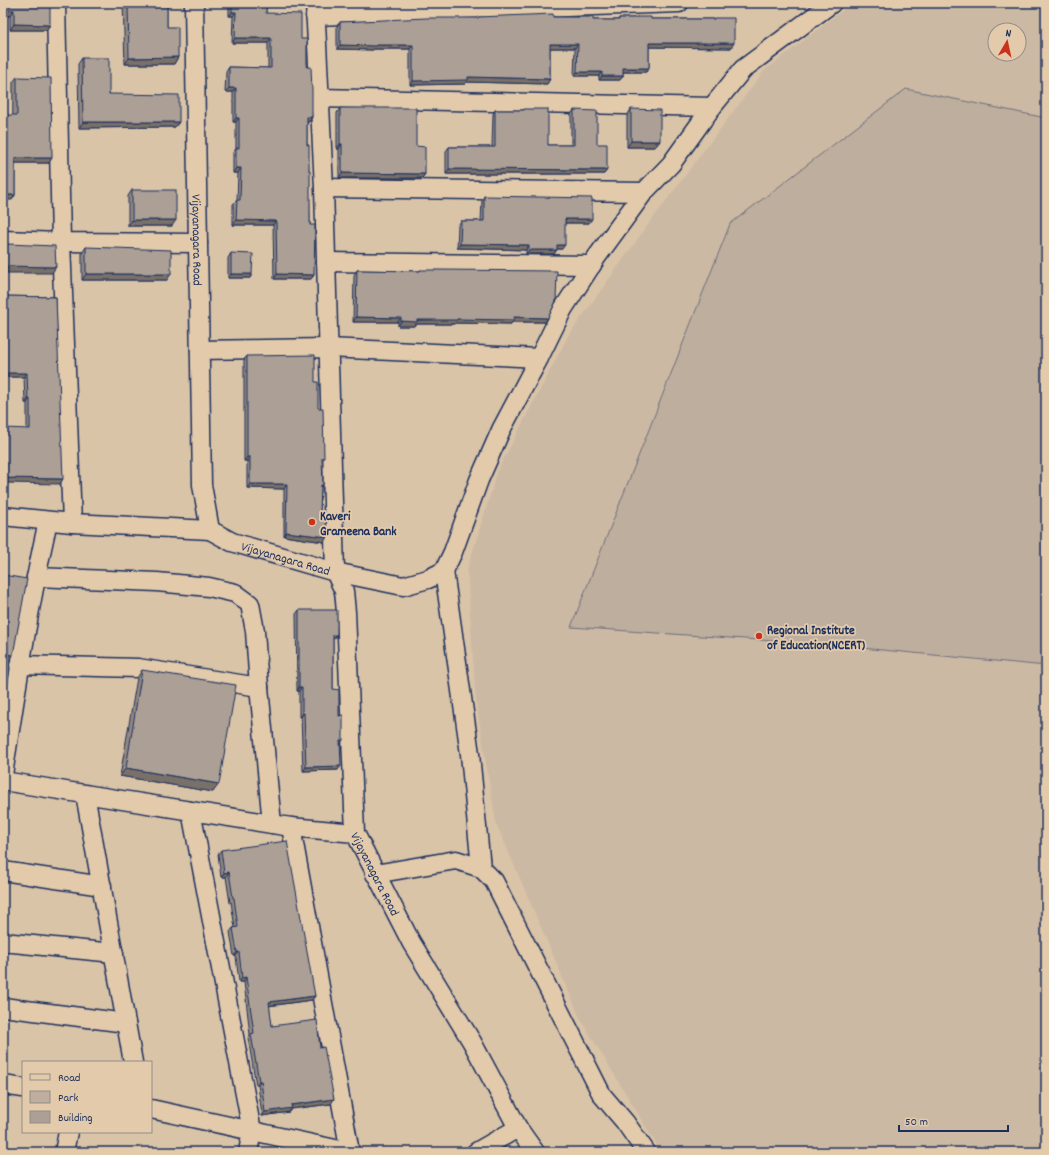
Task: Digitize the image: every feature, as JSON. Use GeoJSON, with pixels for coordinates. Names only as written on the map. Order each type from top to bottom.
{"type":"FeatureCollection","features":[{"type":"Feature","properties":{"kind":"street"},"geometry":{"type":"LineString","coordinates":[[56,3],[60,242],[72,523]]}},
{"type":"Feature","properties":{"kind":"street","name":"Vijayanagara Road"},"geometry":{"type":"LineString","coordinates":[[194,3],[202,485],[210,530],[232,542],[335,572],[344,591],[346,612],[355,833],[410,942],[472,1042],[518,1128],[535,1152]]}},
{"type":"Feature","properties":{"kind":"street"},"geometry":{"type":"LineString","coordinates":[[444,571],[428,579],[403,586],[335,572],[324,188],[315,10],[679,3]]}},
{"type":"Feature","properties":{"kind":"street"},"geometry":{"type":"LineString","coordinates":[[481,868],[470,754],[444,571],[453,552],[479,480],[500,430],[539,358],[563,309],[592,265],[644,192],[671,164],[712,107],[743,69],[832,3]]}},
{"type":"Feature","properties":{"kind":"street"},"geometry":{"type":"LineString","coordinates":[[319,98],[712,107]]}},
{"type":"Feature","properties":{"kind":"street"},"geometry":{"type":"LineString","coordinates":[[324,188],[644,192]]}},
{"type":"Feature","properties":{"kind":"street"},"geometry":{"type":"LineString","coordinates":[[3,240],[198,243]]}},
{"type":"Feature","properties":{"kind":"street"},"geometry":{"type":"LineString","coordinates":[[326,262],[592,265]]}},
{"type":"Feature","properties":{"kind":"street"},"geometry":{"type":"LineString","coordinates":[[200,350],[328,348],[539,358]]}},
{"type":"Feature","properties":{"kind":"street"},"geometry":{"type":"LineString","coordinates":[[3,516],[72,523],[210,530]]}},
{"type":"Feature","properties":{"kind":"street"},"geometry":{"type":"LineString","coordinates":[[3,775],[19,665],[48,521]]}},
{"type":"Feature","properties":{"kind":"street"},"geometry":{"type":"LineString","coordinates":[[36,577],[157,582],[209,587],[235,593],[250,604],[255,631],[272,824]]}},
{"type":"Feature","properties":{"kind":"street"},"geometry":{"type":"LineString","coordinates":[[19,665],[138,668],[259,687]]}},
{"type":"Feature","properties":{"kind":"street"},"geometry":{"type":"LineString","coordinates":[[3,781],[291,827],[355,833]]}},
{"type":"Feature","properties":{"kind":"street"},"geometry":{"type":"LineString","coordinates":[[85,794],[133,1061]]}},
{"type":"Feature","properties":{"kind":"street"},"geometry":{"type":"LineString","coordinates":[[191,811],[252,1131],[248,1152]]}},
{"type":"Feature","properties":{"kind":"street"},"geometry":{"type":"LineString","coordinates":[[152,1110],[350,1152],[291,827]]}},
{"type":"Feature","properties":{"kind":"street"},"geometry":{"type":"LineString","coordinates":[[376,874],[456,860],[481,868],[494,881],[602,1095],[625,1122],[646,1152]]}},
{"type":"Feature","properties":{"kind":"street"},"geometry":{"type":"LineString","coordinates":[[3,871],[102,886]]}},
{"type":"Feature","properties":{"kind":"street"},"geometry":{"type":"LineString","coordinates":[[3,942],[114,953]]}},
{"type":"Feature","properties":{"kind":"street"},"geometry":{"type":"LineString","coordinates":[[3,1007],[126,1023]]}},
{"type":"Feature","properties":{"kind":"street"},"geometry":{"type":"LineString","coordinates":[[3,1085],[22,1088]]}},
{"type":"Feature","properties":{"kind":"street"},"geometry":{"type":"LineString","coordinates":[[476,1152],[518,1128]]}},
{"type":"Feature","properties":{"kind":"street"},"geometry":{"type":"LineString","coordinates":[[64,1152],[68,1133]]}},
{"type":"Feature","properties":{"kind":"shaded area","name":"Regional Institute of Education(NCERT)"},"geometry":{"type":"Polygon","coordinates":[[[852,3],[1046,3],[1046,1152],[661,1152],[580,1018],[496,823],[476,702],[467,570],[498,470],[568,336],[650,222],[764,71],[852,3]]]}},
{"type":"Feature","properties":{"kind":"green space"},"geometry":{"type":"Polygon","coordinates":[[[906,89],[1046,118],[1046,666],[831,645],[571,627],[730,224],[906,89]]]}},
{"type":"Feature","properties":{"kind":"building"},"geometry":{"type":"Polygon","coordinates":[[[3,3],[50,3],[50,25],[14,24],[14,10],[3,10],[3,3]]]}},
{"type":"Feature","properties":{"kind":"building"},"geometry":{"type":"Polygon","coordinates":[[[128,3],[167,3],[167,27],[178,27],[178,57],[129,58],[128,3]]]}},
{"type":"Feature","properties":{"kind":"building"},"geometry":{"type":"Polygon","coordinates":[[[232,3],[266,3],[266,13],[301,14],[301,39],[307,39],[307,67],[311,67],[312,117],[307,117],[307,145],[309,145],[310,171],[310,225],[315,225],[314,275],[277,274],[276,221],[236,220],[237,200],[240,200],[241,168],[236,168],[236,148],[239,148],[239,118],[236,118],[236,88],[229,88],[229,67],[271,68],[271,38],[235,38],[236,12],[232,12],[232,3]]]}},
{"type":"Feature","properties":{"kind":"building"},"geometry":{"type":"Polygon","coordinates":[[[553,14],[553,17],[593,17],[593,20],[619,20],[619,18],[636,17],[651,17],[651,19],[734,18],[734,43],[649,43],[649,68],[623,68],[623,76],[602,76],[602,72],[577,72],[578,44],[550,44],[550,79],[468,77],[468,80],[413,81],[413,45],[340,45],[340,22],[553,14]]]}},
{"type":"Feature","properties":{"kind":"building"},"geometry":{"type":"Polygon","coordinates":[[[82,58],[109,58],[109,94],[179,95],[179,122],[83,122],[82,58]]]}},
{"type":"Feature","properties":{"kind":"building"},"geometry":{"type":"Polygon","coordinates":[[[17,77],[51,78],[52,158],[15,158],[15,195],[3,195],[3,115],[17,115],[17,77]]]}},
{"type":"Feature","properties":{"kind":"building"},"geometry":{"type":"Polygon","coordinates":[[[340,108],[416,108],[416,146],[425,147],[425,174],[342,173],[340,108]]]}},
{"type":"Feature","properties":{"kind":"building"},"geometry":{"type":"Polygon","coordinates":[[[548,109],[548,145],[574,145],[574,110],[597,111],[597,144],[607,144],[607,170],[449,169],[449,147],[495,147],[495,110],[548,109]]]}},
{"type":"Feature","properties":{"kind":"building"},"geometry":{"type":"Polygon","coordinates":[[[631,109],[660,110],[660,141],[631,141],[631,109]]]}},
{"type":"Feature","properties":{"kind":"building"},"geometry":{"type":"Polygon","coordinates":[[[132,190],[176,190],[176,220],[132,220],[132,190]]]}},
{"type":"Feature","properties":{"kind":"building"},"geometry":{"type":"Polygon","coordinates":[[[484,196],[592,198],[592,219],[565,219],[565,245],[557,245],[557,250],[529,250],[529,245],[460,244],[461,221],[484,221],[484,196]]]}},
{"type":"Feature","properties":{"kind":"building"},"geometry":{"type":"Polygon","coordinates":[[[3,243],[55,246],[56,267],[3,266],[3,243]]]}},
{"type":"Feature","properties":{"kind":"building"},"geometry":{"type":"Polygon","coordinates":[[[86,247],[171,250],[171,274],[86,274],[86,247]]]}},
{"type":"Feature","properties":{"kind":"building"},"geometry":{"type":"Polygon","coordinates":[[[231,253],[253,254],[252,274],[231,274],[231,253]]]}},
{"type":"Feature","properties":{"kind":"building"},"geometry":{"type":"Polygon","coordinates":[[[357,270],[557,271],[556,301],[548,318],[514,317],[514,320],[457,319],[417,320],[417,322],[401,321],[401,318],[356,317],[357,270]]]}},
{"type":"Feature","properties":{"kind":"building"},"geometry":{"type":"Polygon","coordinates":[[[3,296],[56,297],[63,479],[3,478],[3,428],[30,429],[30,399],[28,399],[27,373],[3,373],[3,296]]]}},
{"type":"Feature","properties":{"kind":"building"},"geometry":{"type":"Polygon","coordinates":[[[315,355],[315,382],[318,382],[318,408],[323,408],[324,458],[322,458],[323,485],[321,485],[320,513],[326,514],[327,537],[286,532],[287,484],[250,484],[250,457],[247,457],[247,356],[315,355]]]}},
{"type":"Feature","properties":{"kind":"building"},"geometry":{"type":"Polygon","coordinates":[[[3,575],[27,579],[13,655],[3,654],[3,575]]]}},
{"type":"Feature","properties":{"kind":"building"},"geometry":{"type":"Polygon","coordinates":[[[299,610],[337,610],[337,635],[333,635],[333,689],[339,690],[339,716],[343,715],[343,740],[340,740],[341,766],[306,767],[304,713],[302,713],[302,687],[299,687],[299,610]]]}},
{"type":"Feature","properties":{"kind":"building"},"geometry":{"type":"Polygon","coordinates":[[[142,670],[236,685],[219,784],[126,768],[142,670]]]}},
{"type":"Feature","properties":{"kind":"building"},"geometry":{"type":"Polygon","coordinates":[[[287,841],[315,996],[269,1002],[272,1026],[317,1020],[320,1048],[324,1047],[334,1099],[291,1105],[292,1108],[265,1112],[261,1081],[259,1081],[251,1034],[254,1033],[246,977],[242,978],[239,952],[237,952],[233,928],[238,927],[234,898],[229,872],[224,873],[221,850],[287,841]]]}},
{"type":"Feature","properties":{"kind":"place","name":"Kaveri Grameena Bank"},"geometry":{"type":"Point","coordinates":[312,522]}},
{"type":"Feature","properties":{"kind":"place","name":"Regional Institute of Education(NCERT)"},"geometry":{"type":"Point","coordinates":[759,636]}}]}
